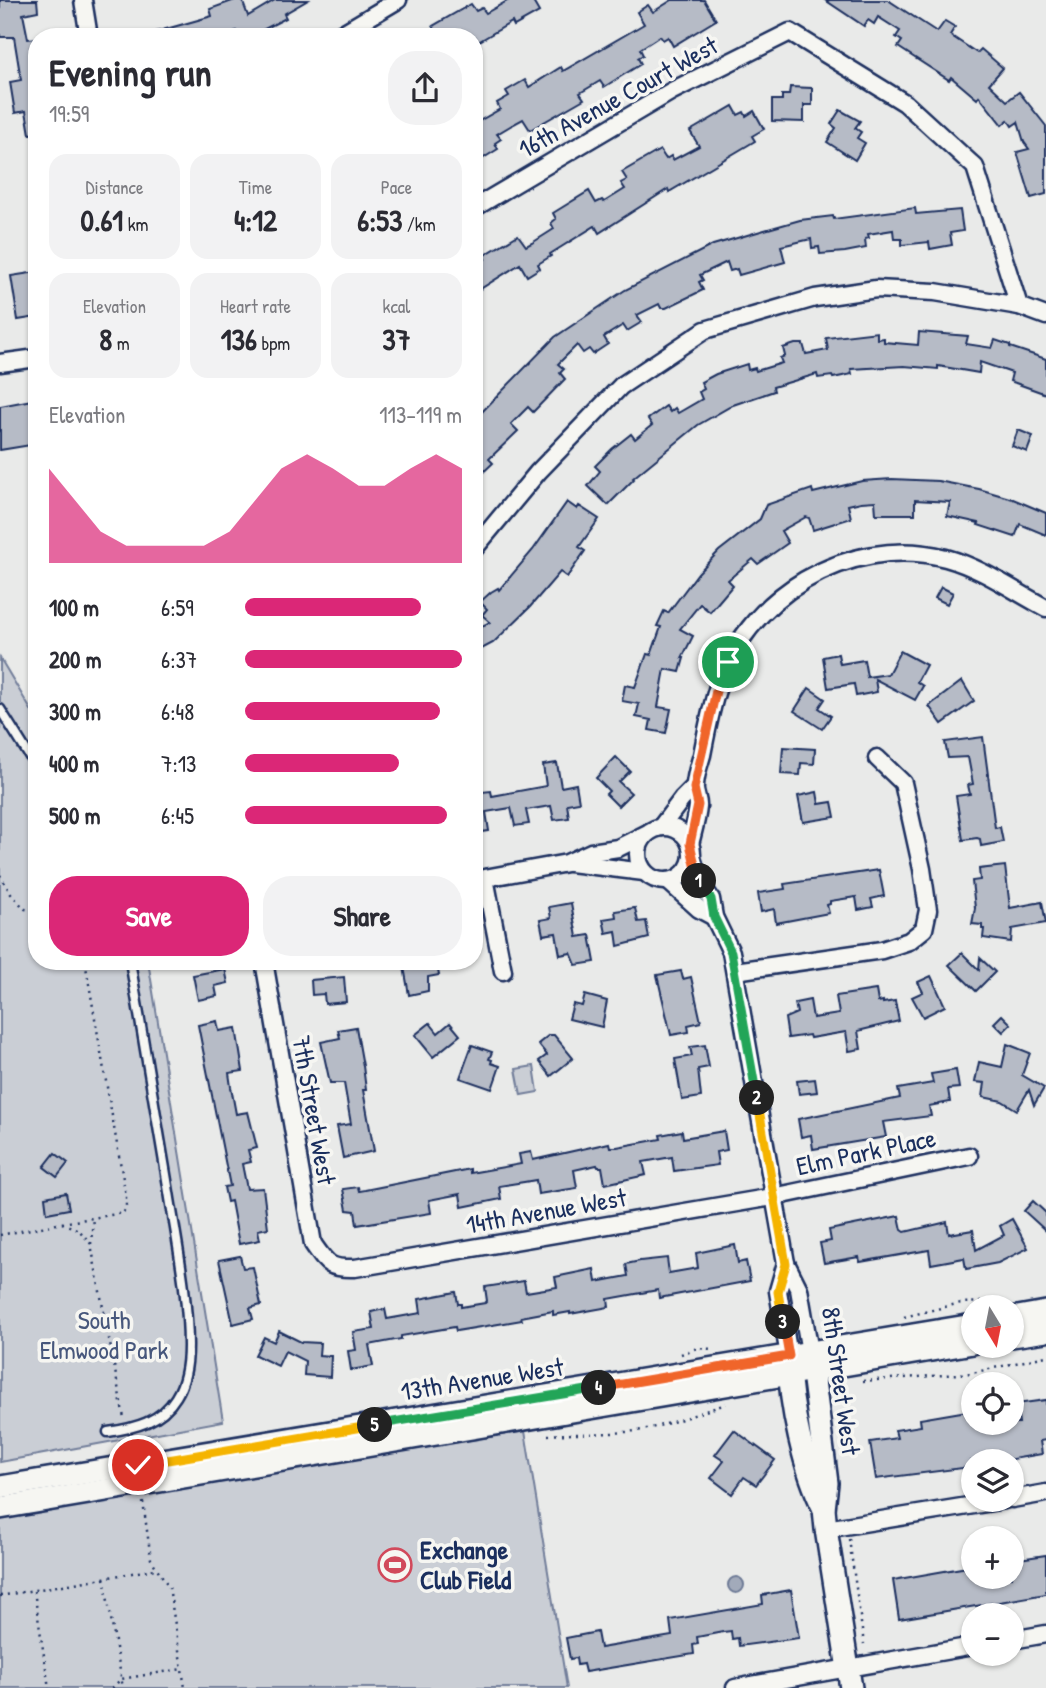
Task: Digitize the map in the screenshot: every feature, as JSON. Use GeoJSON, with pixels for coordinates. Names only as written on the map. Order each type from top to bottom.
{"type":"FeatureCollection","features":[{"type":"Feature","properties":{"kind":"street"},"geometry":{"type":"LineString","coordinates":[[83,0],[88,28]]}},
{"type":"Feature","properties":{"kind":"street"},"geometry":{"type":"LineString","coordinates":[[351,28],[398,0]]}},
{"type":"Feature","properties":{"kind":"street","name":"16th Avenue Court West"},"geometry":{"type":"LineString","coordinates":[[483,203],[672,91],[790,32],[905,103],[975,167],[1019,306]]}},
{"type":"Feature","properties":{"kind":"street"},"geometry":{"type":"LineString","coordinates":[[483,538],[538,472],[621,386],[705,330],[815,298],[876,289],[935,292],[1019,306],[1046,316]]}},
{"type":"Feature","properties":{"kind":"street"},"geometry":{"type":"LineString","coordinates":[[0,363],[28,359]]}},
{"type":"Feature","properties":{"kind":"street"},"geometry":{"type":"LineString","coordinates":[[567,863],[644,872],[651,877],[668,881],[684,873],[691,851],[698,805],[694,788],[716,691],[728,662],[742,637],[760,614],[784,592],[813,575],[844,562],[878,554],[945,558],[979,570],[1046,608]]}},
{"type":"Feature","properties":{"kind":"street"},"geometry":{"type":"LineString","coordinates":[[735,971],[882,950],[909,941],[924,929],[928,910],[926,896],[902,783],[877,758]]}},
{"type":"Feature","properties":{"kind":"street"},"geometry":{"type":"LineString","coordinates":[[483,878],[567,863],[591,852],[618,848],[662,827],[682,799],[694,788]]}},
{"type":"Feature","properties":{"kind":"street"},"geometry":{"type":"LineString","coordinates":[[662,827],[679,831],[691,851]]}},
{"type":"Feature","properties":{"kind":"street"},"geometry":{"type":"LineString","coordinates":[[644,872],[638,857],[641,841],[646,835]]}},
{"type":"Feature","properties":{"kind":"street","name":"8th Street West"},"geometry":{"type":"LineString","coordinates":[[691,851],[700,882],[711,899],[714,917],[731,952],[786,1264],[799,1289],[827,1483],[825,1519],[850,1678]]}},
{"type":"Feature","properties":{"kind":"street","name":"8th Street West"},"geometry":{"type":"LineString","coordinates":[[668,881],[699,909],[714,917]]}},
{"type":"Feature","properties":{"kind":"street"},"geometry":{"type":"LineString","coordinates":[[483,891],[503,971]]}},
{"type":"Feature","properties":{"kind":"street","name":"7th Street West"},"geometry":{"type":"LineString","coordinates":[[266,970],[313,1244],[327,1264]]}},
{"type":"Feature","properties":{"kind":"street","name":"Elm Park Place"},"geometry":{"type":"LineString","coordinates":[[773,1197],[969,1156]]}},
{"type":"Feature","properties":{"kind":"street","name":"14th Avenue West"},"geometry":{"type":"LineString","coordinates":[[327,1264],[340,1268],[355,1268],[773,1197]]}},
{"type":"Feature","properties":{"kind":"street","name":"8th Street West"},"geometry":{"type":"LineString","coordinates":[[786,1264],[778,1292],[789,1365],[802,1444],[812,1486],[825,1519]]}},
{"type":"Feature","properties":{"kind":"street"},"geometry":{"type":"LineString","coordinates":[[1024,1316],[1046,1312]]}},
{"type":"Feature","properties":{"kind":"street","name":"13th Avenue West"},"geometry":{"type":"LineString","coordinates":[[811,1362],[961,1328]]}},
{"type":"Feature","properties":{"kind":"street"},"geometry":{"type":"LineString","coordinates":[[1024,1334],[1046,1331]]}},
{"type":"Feature","properties":{"kind":"street","name":"13th Avenue West"},"geometry":{"type":"LineString","coordinates":[[0,1488],[789,1365],[961,1344]]}},
{"type":"Feature","properties":{"kind":"street","name":"13th Avenue West"},"geometry":{"type":"LineString","coordinates":[[0,1508],[789,1365]]}},
{"type":"Feature","properties":{"kind":"street"},"geometry":{"type":"LineString","coordinates":[[1024,1497],[1046,1493]]}},
{"type":"Feature","properties":{"kind":"street"},"geometry":{"type":"LineString","coordinates":[[825,1519],[961,1505]]}},
{"type":"Feature","properties":{"kind":"street"},"geometry":{"type":"LineString","coordinates":[[1024,1638],[1046,1634]]}},
{"type":"Feature","properties":{"kind":"street"},"geometry":{"type":"LineString","coordinates":[[734,1688],[850,1678],[961,1649]]}},
{"type":"Feature","properties":{"kind":"lane"},"geometry":{"type":"LineString","coordinates":[[0,709],[28,754]]}},
{"type":"Feature","properties":{"kind":"lane"},"geometry":{"type":"LineString","coordinates":[[108,1432],[130,1429],[162,1414],[177,1396],[185,1375],[189,1349],[187,1311],[176,1237],[132,970]]}},
{"type":"Feature","properties":{"kind":"path"},"geometry":{"type":"LineString","coordinates":[[0,875],[11,894],[24,909],[28,910]]}},
{"type":"Feature","properties":{"kind":"path"},"geometry":{"type":"LineString","coordinates":[[0,1235],[123,1213],[126,1209],[126,1196],[87,970]]}},
{"type":"Feature","properties":{"kind":"path"},"geometry":{"type":"LineString","coordinates":[[93,1217],[91,1244],[124,1418],[130,1429]]}},
{"type":"Feature","properties":{"kind":"path"},"geometry":{"type":"LineString","coordinates":[[62,1223],[79,1230],[91,1244]]}},
{"type":"Feature","properties":{"kind":"path"},"geometry":{"type":"LineString","coordinates":[[859,1382],[972,1373],[1046,1356]]}},
{"type":"Feature","properties":{"kind":"path"},"geometry":{"type":"LineString","coordinates":[[143,1501],[152,1559],[169,1587],[185,1688]]}},
{"type":"Feature","properties":{"kind":"path"},"geometry":{"type":"LineString","coordinates":[[0,1596],[156,1569]]}},
{"type":"Feature","properties":{"kind":"path"},"geometry":{"type":"LineString","coordinates":[[104,1578],[123,1688]]}},
{"type":"Feature","properties":{"kind":"path"},"geometry":{"type":"LineString","coordinates":[[34,1590],[49,1688]]}},
{"type":"Feature","properties":{"kind":"path"},"geometry":{"type":"LineString","coordinates":[[112,1688],[121,1679],[182,1669]]}},
{"type":"Feature","properties":{"kind":"green space","name":"South Elmwood Park"},"geometry":{"type":"Polygon","coordinates":[[[0,658],[28,705],[28,970],[149,970],[223,1421],[0,1462],[0,658]]]}},
{"type":"Feature","properties":{"kind":"green space"},"geometry":{"type":"Polygon","coordinates":[[[534,1066],[538,1092],[521,1095],[516,1069],[534,1066]]]}},
{"type":"Feature","properties":{"kind":"green space"},"geometry":{"type":"Polygon","coordinates":[[[525,1431],[567,1688],[0,1688],[0,1517],[525,1431]]]}},
{"type":"Feature","properties":{"kind":"water"},"geometry":{"type":"Polygon","coordinates":[[[736,1577],[742,1579],[742,1591],[736,1593],[730,1591],[728,1585],[730,1579],[736,1577]]]}},
{"type":"Feature","properties":{"kind":"building"},"geometry":{"type":"Polygon","coordinates":[[[0,0],[37,0],[38,11],[23,14],[28,39],[28,122],[26,111],[15,113],[10,82],[21,80],[14,37],[0,37],[0,0]]]}},
{"type":"Feature","properties":{"kind":"building"},"geometry":{"type":"Polygon","coordinates":[[[242,0],[248,16],[275,0],[308,0],[284,14],[286,18],[267,28],[170,28],[212,16],[210,9],[242,0]]]}},
{"type":"Feature","properties":{"kind":"building"},"geometry":{"type":"Polygon","coordinates":[[[509,0],[532,0],[539,12],[514,26],[512,22],[483,39],[483,28],[433,26],[471,4],[476,11],[482,8],[486,13],[509,0]]]}},
{"type":"Feature","properties":{"kind":"building"},"geometry":{"type":"Polygon","coordinates":[[[672,0],[704,0],[716,20],[673,46],[668,37],[663,40],[660,36],[640,49],[643,55],[638,58],[641,64],[604,87],[600,81],[580,93],[584,99],[530,130],[523,119],[512,125],[497,134],[501,139],[495,143],[498,149],[483,158],[483,119],[500,109],[497,103],[509,96],[506,91],[525,80],[529,87],[561,67],[563,71],[644,24],[637,12],[648,5],[653,12],[672,0]]]}},
{"type":"Feature","properties":{"kind":"building"},"geometry":{"type":"Polygon","coordinates":[[[825,0],[888,0],[937,32],[945,21],[955,27],[950,35],[977,53],[981,49],[1003,68],[989,84],[1007,101],[1019,92],[1046,126],[1046,194],[1031,198],[1017,152],[1029,149],[1018,122],[1012,126],[1008,120],[1002,125],[979,96],[977,99],[951,77],[949,80],[898,47],[902,41],[896,37],[900,31],[878,17],[874,24],[868,20],[864,26],[825,0]]]}},
{"type":"Feature","properties":{"kind":"building"},"geometry":{"type":"Polygon","coordinates":[[[790,87],[812,88],[812,105],[804,105],[804,122],[772,121],[772,100],[782,100],[782,95],[789,95],[790,87]]]}},
{"type":"Feature","properties":{"kind":"building"},"geometry":{"type":"Polygon","coordinates":[[[733,106],[738,115],[744,112],[746,116],[754,111],[764,129],[752,136],[755,141],[669,192],[668,189],[599,233],[595,226],[550,254],[551,256],[538,264],[540,268],[527,276],[520,264],[483,287],[483,256],[518,235],[526,246],[532,243],[554,229],[551,223],[556,219],[553,213],[589,191],[596,203],[602,200],[604,202],[625,189],[621,183],[627,180],[622,172],[660,150],[666,159],[671,156],[673,160],[699,146],[690,131],[733,106]]]}},
{"type":"Feature","properties":{"kind":"building"},"geometry":{"type":"Polygon","coordinates":[[[840,110],[860,121],[855,128],[861,132],[857,138],[865,143],[855,160],[827,142],[836,128],[831,124],[840,110]]]}},
{"type":"Feature","properties":{"kind":"building"},"geometry":{"type":"Polygon","coordinates":[[[915,208],[916,214],[960,210],[963,231],[950,233],[952,245],[930,249],[929,242],[902,245],[902,239],[894,239],[893,230],[868,234],[869,238],[865,239],[866,248],[845,252],[820,254],[819,247],[812,248],[811,239],[781,246],[785,262],[739,275],[737,269],[730,271],[727,262],[700,275],[703,280],[699,282],[703,290],[666,308],[661,308],[659,304],[637,315],[642,322],[627,331],[623,325],[604,337],[608,344],[593,354],[589,349],[583,353],[577,345],[558,364],[564,369],[560,373],[565,379],[533,412],[528,407],[511,424],[518,431],[489,459],[493,463],[483,472],[483,411],[555,337],[625,290],[713,245],[800,220],[833,216],[834,219],[915,208]]]}},
{"type":"Feature","properties":{"kind":"building"},"geometry":{"type":"Polygon","coordinates":[[[28,273],[28,318],[18,320],[11,276],[28,273]]]}},
{"type":"Feature","properties":{"kind":"building"},"geometry":{"type":"Polygon","coordinates":[[[877,332],[877,339],[884,338],[884,342],[918,345],[919,332],[968,336],[966,344],[992,348],[995,340],[1010,345],[1046,359],[1046,394],[1010,381],[1012,373],[980,362],[979,373],[938,366],[938,369],[904,366],[851,369],[852,374],[833,378],[818,378],[817,374],[773,387],[774,391],[733,405],[698,425],[633,478],[608,505],[588,486],[600,471],[595,466],[612,449],[631,434],[635,439],[652,425],[648,419],[666,406],[670,412],[675,408],[678,413],[702,399],[699,392],[704,389],[701,382],[716,374],[747,364],[748,370],[755,368],[756,371],[782,363],[780,358],[785,356],[783,348],[795,344],[803,344],[806,354],[828,350],[826,338],[877,332]]]}},
{"type":"Feature","properties":{"kind":"building"},"geometry":{"type":"Polygon","coordinates":[[[28,401],[28,445],[0,450],[0,406],[28,401]]]}},
{"type":"Feature","properties":{"kind":"building"},"geometry":{"type":"Polygon","coordinates":[[[1018,430],[1033,436],[1027,452],[1012,446],[1018,430]]]}},
{"type":"Feature","properties":{"kind":"building"},"geometry":{"type":"Polygon","coordinates":[[[862,481],[938,481],[1013,499],[1046,513],[1046,535],[1020,524],[1015,537],[978,525],[979,523],[947,516],[950,502],[915,500],[915,514],[876,514],[875,501],[861,502],[848,505],[851,518],[813,530],[809,518],[806,517],[781,531],[788,543],[758,564],[753,559],[728,580],[733,585],[710,612],[700,604],[680,629],[693,636],[682,658],[680,672],[665,669],[658,707],[671,709],[666,733],[649,730],[651,720],[636,717],[639,704],[622,701],[625,685],[635,687],[647,654],[651,655],[661,627],[657,626],[664,611],[668,613],[698,573],[719,551],[760,519],[766,505],[812,489],[813,493],[862,481]]]}},
{"type":"Feature","properties":{"kind":"building"},"geometry":{"type":"Polygon","coordinates":[[[567,502],[599,519],[579,547],[585,551],[567,577],[560,572],[530,607],[493,643],[483,648],[483,626],[490,622],[483,616],[487,609],[483,605],[483,599],[491,592],[498,588],[499,590],[533,550],[567,502]]]}},
{"type":"Feature","properties":{"kind":"building"},"geometry":{"type":"Polygon","coordinates":[[[941,587],[953,593],[947,604],[935,598],[941,587]]]}},
{"type":"Feature","properties":{"kind":"building"},"geometry":{"type":"Polygon","coordinates":[[[900,651],[926,665],[917,682],[923,686],[915,700],[875,679],[877,692],[856,696],[854,684],[828,688],[823,657],[838,654],[840,664],[864,660],[867,677],[888,674],[900,651]]]}},
{"type":"Feature","properties":{"kind":"building"},"geometry":{"type":"Polygon","coordinates":[[[962,681],[974,701],[942,724],[929,706],[962,681]]]}},
{"type":"Feature","properties":{"kind":"building"},"geometry":{"type":"Polygon","coordinates":[[[809,688],[825,699],[819,708],[831,716],[822,729],[794,711],[809,688]]]}},
{"type":"Feature","properties":{"kind":"building"},"geometry":{"type":"Polygon","coordinates":[[[983,737],[995,828],[1000,827],[1003,842],[981,846],[980,839],[977,838],[963,840],[956,796],[970,794],[968,785],[973,784],[968,757],[948,758],[945,742],[983,737]]]}},
{"type":"Feature","properties":{"kind":"building"},"geometry":{"type":"Polygon","coordinates":[[[783,747],[815,749],[814,764],[801,763],[800,775],[781,774],[783,747]]]}},
{"type":"Feature","properties":{"kind":"building"},"geometry":{"type":"Polygon","coordinates":[[[616,757],[630,771],[619,782],[631,793],[618,806],[606,794],[609,791],[596,778],[616,757]]]}},
{"type":"Feature","properties":{"kind":"building"},"geometry":{"type":"Polygon","coordinates":[[[557,763],[561,787],[576,784],[579,802],[567,804],[569,818],[554,820],[551,806],[526,810],[529,824],[515,826],[511,808],[486,812],[489,831],[483,832],[483,792],[491,791],[492,796],[546,786],[543,765],[557,763]]]}},
{"type":"Feature","properties":{"kind":"building"},"geometry":{"type":"Polygon","coordinates":[[[817,792],[819,804],[832,802],[835,817],[803,822],[798,796],[817,792]]]}},
{"type":"Feature","properties":{"kind":"building"},"geometry":{"type":"Polygon","coordinates":[[[1005,866],[1010,908],[1042,902],[1046,923],[1012,929],[1011,942],[983,938],[982,925],[972,924],[975,908],[972,881],[980,880],[979,869],[1005,866]]]}},
{"type":"Feature","properties":{"kind":"building"},"geometry":{"type":"Polygon","coordinates":[[[879,870],[884,896],[871,899],[873,907],[858,910],[856,897],[830,901],[827,905],[829,913],[776,923],[774,909],[761,912],[758,893],[785,889],[784,884],[879,870]]]}},
{"type":"Feature","properties":{"kind":"building"},"geometry":{"type":"Polygon","coordinates":[[[571,903],[577,937],[590,935],[595,962],[576,965],[571,953],[560,955],[556,933],[543,935],[540,920],[551,918],[549,907],[571,903]]]}},
{"type":"Feature","properties":{"kind":"building"},"geometry":{"type":"Polygon","coordinates":[[[635,908],[638,922],[646,921],[649,938],[618,946],[616,931],[606,933],[603,919],[616,917],[615,911],[635,908]]]}},
{"type":"Feature","properties":{"kind":"building"},"geometry":{"type":"Polygon","coordinates":[[[962,953],[979,970],[980,958],[995,972],[976,991],[949,965],[962,953]]]}},
{"type":"Feature","properties":{"kind":"building"},"geometry":{"type":"Polygon","coordinates":[[[225,970],[228,983],[215,986],[217,996],[198,1000],[193,975],[225,970]]]}},
{"type":"Feature","properties":{"kind":"building"},"geometry":{"type":"Polygon","coordinates":[[[405,970],[438,970],[439,975],[428,977],[428,991],[409,995],[405,970]]]}},
{"type":"Feature","properties":{"kind":"building"},"geometry":{"type":"Polygon","coordinates":[[[681,971],[683,979],[691,977],[701,1022],[688,1025],[689,1032],[671,1035],[657,975],[681,971]]]}},
{"type":"Feature","properties":{"kind":"building"},"geometry":{"type":"Polygon","coordinates":[[[931,976],[945,1006],[923,1017],[912,997],[923,992],[918,982],[931,976]]]}},
{"type":"Feature","properties":{"kind":"building"},"geometry":{"type":"Polygon","coordinates":[[[344,977],[346,1002],[325,1004],[324,994],[312,995],[311,980],[344,977]]]}},
{"type":"Feature","properties":{"kind":"building"},"geometry":{"type":"Polygon","coordinates":[[[876,990],[878,1002],[895,1001],[899,1021],[858,1031],[861,1049],[849,1051],[846,1032],[810,1038],[809,1035],[788,1038],[785,1018],[797,1013],[795,1003],[810,1000],[813,1018],[839,1014],[836,996],[876,990]]]}},
{"type":"Feature","properties":{"kind":"building"},"geometry":{"type":"Polygon","coordinates":[[[585,995],[607,1001],[602,1027],[569,1019],[573,1004],[582,1006],[585,995]]]}},
{"type":"Feature","properties":{"kind":"building"},"geometry":{"type":"Polygon","coordinates":[[[1002,1015],[1011,1024],[1003,1032],[994,1023],[1002,1015]]]}},
{"type":"Feature","properties":{"kind":"building"},"geometry":{"type":"Polygon","coordinates":[[[217,1021],[219,1031],[236,1028],[243,1071],[229,1073],[231,1087],[236,1114],[248,1112],[257,1148],[248,1150],[251,1162],[242,1164],[247,1189],[263,1188],[268,1228],[258,1230],[260,1240],[239,1244],[231,1201],[227,1202],[224,1187],[230,1186],[198,1025],[217,1021]]]}},
{"type":"Feature","properties":{"kind":"building"},"geometry":{"type":"Polygon","coordinates":[[[430,1023],[438,1033],[450,1023],[460,1035],[433,1057],[415,1035],[430,1023]]]}},
{"type":"Feature","properties":{"kind":"building"},"geometry":{"type":"Polygon","coordinates":[[[356,1027],[366,1090],[363,1090],[374,1151],[343,1158],[337,1126],[351,1124],[344,1083],[330,1083],[321,1042],[340,1038],[338,1030],[356,1027]]]}},
{"type":"Feature","properties":{"kind":"building"},"geometry":{"type":"Polygon","coordinates":[[[549,1035],[554,1035],[573,1058],[551,1076],[539,1061],[547,1055],[538,1044],[549,1035]]]}},
{"type":"Feature","properties":{"kind":"building"},"geometry":{"type":"Polygon","coordinates":[[[1007,1044],[1030,1053],[1022,1075],[1044,1088],[1034,1105],[1029,1090],[1017,1110],[1002,1101],[983,1097],[985,1083],[975,1082],[979,1062],[1002,1067],[1007,1044]]]}},
{"type":"Feature","properties":{"kind":"building"},"geometry":{"type":"Polygon","coordinates":[[[472,1045],[492,1052],[489,1059],[492,1060],[491,1063],[500,1066],[492,1089],[460,1078],[472,1045]]]}},
{"type":"Feature","properties":{"kind":"building"},"geometry":{"type":"Polygon","coordinates":[[[705,1045],[709,1067],[698,1069],[701,1097],[682,1100],[675,1059],[692,1056],[690,1047],[705,1045]]]}},
{"type":"Feature","properties":{"kind":"building"},"geometry":{"type":"Polygon","coordinates":[[[956,1070],[959,1088],[948,1089],[950,1102],[929,1106],[931,1116],[883,1122],[886,1137],[813,1149],[811,1135],[801,1137],[798,1119],[900,1098],[898,1089],[933,1083],[931,1074],[956,1070]]]}},
{"type":"Feature","properties":{"kind":"building"},"geometry":{"type":"Polygon","coordinates":[[[815,1079],[817,1092],[799,1094],[797,1081],[815,1079]]]}},
{"type":"Feature","properties":{"kind":"building"},"geometry":{"type":"Polygon","coordinates":[[[682,1131],[683,1138],[724,1131],[727,1150],[716,1152],[718,1165],[674,1171],[672,1157],[643,1162],[646,1175],[605,1184],[602,1167],[597,1165],[574,1170],[577,1188],[538,1194],[536,1180],[499,1186],[501,1199],[462,1207],[460,1194],[429,1200],[431,1213],[357,1225],[355,1211],[347,1210],[343,1189],[358,1187],[359,1191],[470,1169],[470,1173],[521,1164],[519,1154],[531,1152],[533,1160],[609,1143],[610,1147],[617,1147],[661,1139],[660,1135],[682,1131]]]}},
{"type":"Feature","properties":{"kind":"building"},"geometry":{"type":"Polygon","coordinates":[[[55,1153],[68,1163],[57,1177],[44,1167],[55,1153]]]}},
{"type":"Feature","properties":{"kind":"building"},"geometry":{"type":"Polygon","coordinates":[[[66,1193],[69,1209],[47,1213],[45,1197],[66,1193]]]}},
{"type":"Feature","properties":{"kind":"building"},"geometry":{"type":"Polygon","coordinates":[[[1033,1201],[1046,1213],[1046,1231],[1024,1211],[1033,1201]]]}},
{"type":"Feature","properties":{"kind":"building"},"geometry":{"type":"Polygon","coordinates":[[[899,1216],[902,1230],[905,1232],[947,1222],[949,1234],[973,1230],[976,1250],[1004,1235],[1000,1226],[1012,1219],[1028,1248],[998,1263],[966,1269],[964,1258],[931,1264],[929,1250],[860,1262],[859,1257],[824,1263],[820,1243],[831,1241],[829,1230],[899,1216]]]}},
{"type":"Feature","properties":{"kind":"building"},"geometry":{"type":"Polygon","coordinates":[[[735,1245],[738,1263],[746,1261],[750,1281],[659,1298],[658,1290],[608,1299],[609,1307],[570,1314],[553,1315],[553,1311],[521,1317],[522,1320],[456,1331],[455,1327],[401,1336],[401,1339],[369,1345],[373,1366],[351,1370],[348,1351],[356,1350],[353,1332],[374,1329],[371,1312],[385,1309],[387,1319],[421,1313],[419,1299],[456,1292],[461,1307],[485,1303],[485,1287],[524,1281],[526,1292],[557,1287],[555,1277],[594,1269],[596,1282],[628,1276],[626,1264],[640,1261],[667,1258],[669,1273],[698,1268],[696,1253],[735,1245]]]}},
{"type":"Feature","properties":{"kind":"building"},"geometry":{"type":"Polygon","coordinates":[[[240,1256],[243,1268],[253,1267],[261,1305],[250,1308],[253,1319],[233,1324],[219,1260],[240,1256]]]}},
{"type":"Feature","properties":{"kind":"building"},"geometry":{"type":"Polygon","coordinates":[[[279,1331],[301,1342],[320,1343],[319,1355],[331,1356],[330,1377],[304,1375],[305,1361],[285,1351],[278,1366],[255,1355],[264,1337],[274,1342],[279,1331]]]}},
{"type":"Feature","properties":{"kind":"building"},"geometry":{"type":"Polygon","coordinates":[[[1046,1400],[1046,1440],[1040,1441],[1042,1454],[1024,1457],[1024,1449],[961,1449],[961,1468],[876,1479],[870,1442],[897,1438],[895,1430],[921,1426],[920,1419],[961,1412],[961,1435],[1024,1435],[1024,1403],[1046,1400]]]}},
{"type":"Feature","properties":{"kind":"building"},"geometry":{"type":"Polygon","coordinates":[[[734,1430],[775,1460],[756,1485],[744,1477],[732,1494],[711,1478],[724,1461],[715,1455],[734,1430]]]}},
{"type":"Feature","properties":{"kind":"building"},"geometry":{"type":"Polygon","coordinates":[[[1046,1555],[1046,1594],[993,1603],[961,1603],[961,1608],[899,1619],[893,1580],[961,1568],[961,1589],[1024,1589],[1024,1558],[1046,1555]]]}},
{"type":"Feature","properties":{"kind":"building"},"geometry":{"type":"Polygon","coordinates":[[[791,1590],[799,1638],[739,1646],[738,1638],[732,1639],[731,1631],[723,1632],[697,1637],[698,1644],[693,1645],[694,1654],[585,1672],[583,1664],[577,1665],[576,1658],[570,1659],[566,1638],[597,1632],[600,1648],[672,1636],[670,1620],[763,1604],[762,1595],[791,1590]]]}},
{"type":"Feature","properties":{"kind":"place","name":"Exchange Club Field"},"geometry":{"type":"Point","coordinates":[395,1565]}},
{"type":"Feature","properties":{"kind":"route"},"geometry":{"type":"LineString","coordinates":[[138,1465],[789,1356],[778,1292],[786,1264],[735,971],[724,934],[714,917],[711,899],[700,882],[690,844],[698,805],[694,788],[716,691],[728,662]]}}]}
